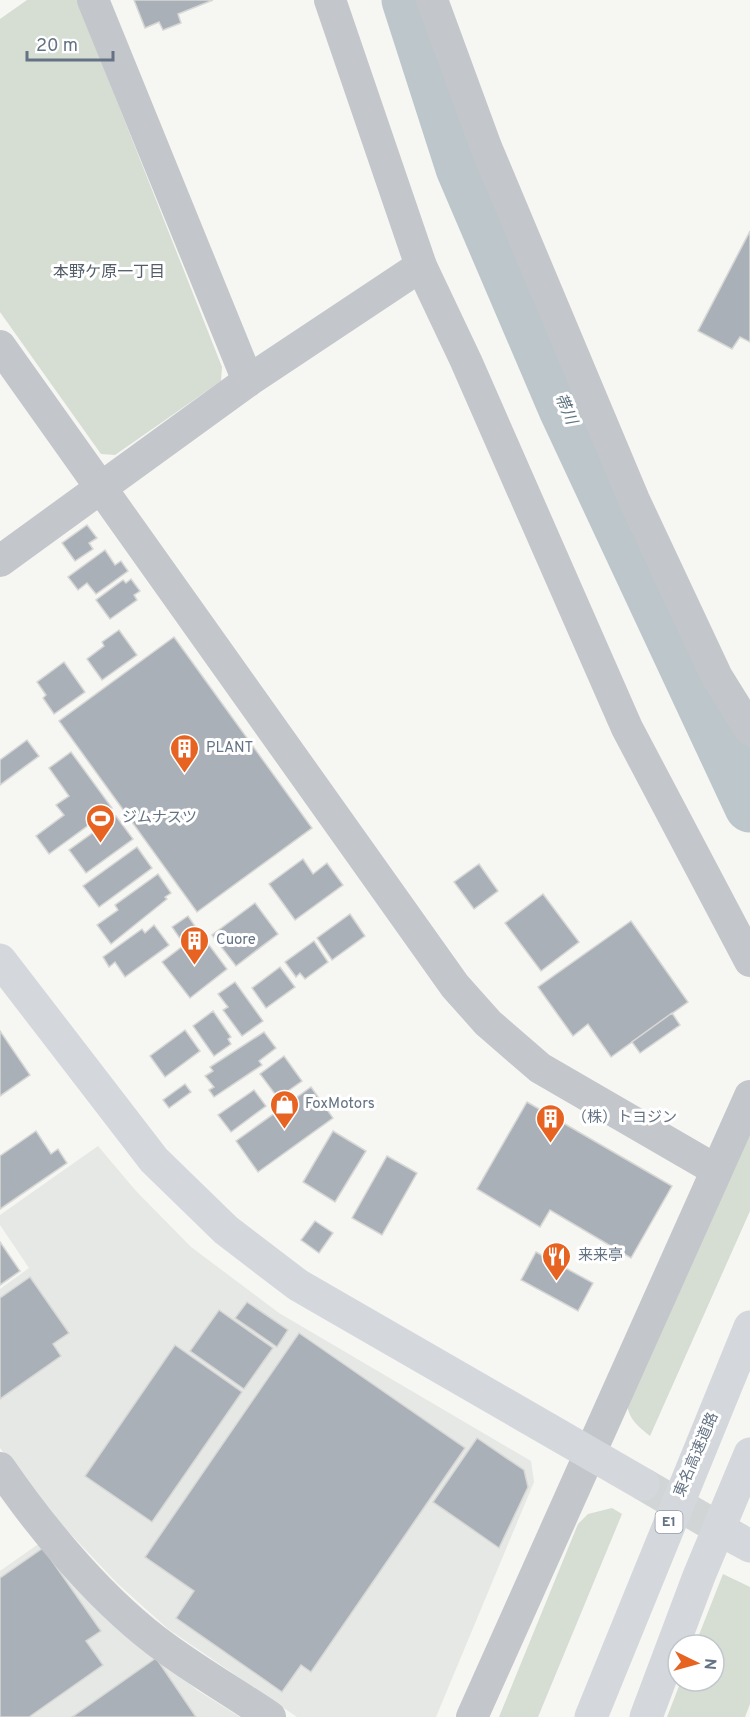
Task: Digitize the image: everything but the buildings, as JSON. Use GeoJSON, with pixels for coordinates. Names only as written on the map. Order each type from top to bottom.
{"type":"FeatureCollection","features":[{"type":"Feature","properties":{"kind":"main road"},"geometry":{"type":"LineString","coordinates":[[0,960],[153,1160],[226,1230],[298,1285],[643,1484]]}},
{"type":"Feature","properties":{"kind":"main road","name":"東名高速道路"},"geometry":{"type":"LineString","coordinates":[[591,1717],[750,1327]]}},
{"type":"Feature","properties":{"kind":"main road"},"geometry":{"type":"LineString","coordinates":[[646,1717],[699,1576],[750,1454]]}},
{"type":"Feature","properties":{"kind":"street"},"geometry":{"type":"LineString","coordinates":[[93,0],[248,381]]}},
{"type":"Feature","properties":{"kind":"street"},"geometry":{"type":"LineString","coordinates":[[330,0],[421,266],[466,361],[627,728],[750,961]]}},
{"type":"Feature","properties":{"kind":"street"},"geometry":{"type":"LineString","coordinates":[[432,0],[486,147],[634,500],[717,676],[750,730]]}},
{"type":"Feature","properties":{"kind":"street"},"geometry":{"type":"LineString","coordinates":[[0,561],[248,381],[421,266]]}},
{"type":"Feature","properties":{"kind":"street"},"geometry":{"type":"LineString","coordinates":[[0,346],[455,986],[488,1023],[540,1068],[716,1170]]}},
{"type":"Feature","properties":{"kind":"street"},"geometry":{"type":"LineString","coordinates":[[472,1717],[750,1096]]}},
{"type":"Feature","properties":{"kind":"street"},"geometry":{"type":"LineString","coordinates":[[0,1468],[71,1556],[127,1617],[166,1649],[270,1717]]}},
{"type":"Feature","properties":{"kind":"shaded area"},"geometry":{"type":"Polygon","coordinates":[[[27,0],[77,0],[222,367],[221,381],[115,455],[101,454],[0,312],[0,19],[27,0]]]}},
{"type":"Feature","properties":{"kind":"shaded area"},"geometry":{"type":"Polygon","coordinates":[[[750,1126],[750,1211],[650,1436],[632,1419],[627,1404],[750,1126]]]}},
{"type":"Feature","properties":{"kind":"shaded area"},"geometry":{"type":"Polygon","coordinates":[[[98,1146],[136,1191],[191,1247],[279,1313],[531,1461],[534,1482],[436,1717],[297,1717],[168,1629],[117,1583],[44,1506],[0,1448],[0,1289],[29,1268],[0,1225],[0,1215],[98,1146]]]}},
{"type":"Feature","properties":{"kind":"shaded area"},"geometry":{"type":"Polygon","coordinates":[[[612,1508],[622,1514],[538,1717],[499,1717],[578,1524],[588,1514],[612,1508]]]}},
{"type":"Feature","properties":{"kind":"shaded area"},"geometry":{"type":"Polygon","coordinates":[[[37,1545],[46,1548],[124,1632],[197,1690],[240,1717],[0,1717],[0,1571],[37,1545]]]}},
{"type":"Feature","properties":{"kind":"shaded area"},"geometry":{"type":"Polygon","coordinates":[[[723,1574],[750,1587],[750,1704],[745,1717],[667,1717],[676,1693],[726,1693],[726,1633],[700,1633],[723,1574]]]}},
{"type":"Feature","properties":{"kind":"waterway","name":"帯川"},"geometry":{"type":"LineString","coordinates":[[407,0],[461,168],[564,409],[750,807]]}},
{"type":"Feature","properties":{"kind":"tunnel"},"geometry":{"type":"LineString","coordinates":[[643,1484],[739,1540]]}},
{"type":"Feature","properties":{"kind":"place","name":"PLANT"},"geometry":{"type":"Point","coordinates":[185,774]}},
{"type":"Feature","properties":{"kind":"place","name":"ジムナスツ"},"geometry":{"type":"Point","coordinates":[101,844]}},
{"type":"Feature","properties":{"kind":"place","name":"Cuore"},"geometry":{"type":"Point","coordinates":[195,966]}},
{"type":"Feature","properties":{"kind":"place","name":"FoxMotors"},"geometry":{"type":"Point","coordinates":[284,1130]}},
{"type":"Feature","properties":{"kind":"place","name":"（株）トヨジン"},"geometry":{"type":"Point","coordinates":[551,1144]}},
{"type":"Feature","properties":{"kind":"place","name":"来来亭"},"geometry":{"type":"Point","coordinates":[557,1282]}},
{"type":"Feature","properties":{"kind":"district","name":"本野ケ原一丁目"},"geometry":{"type":"Point","coordinates":[109,273]}}]}
